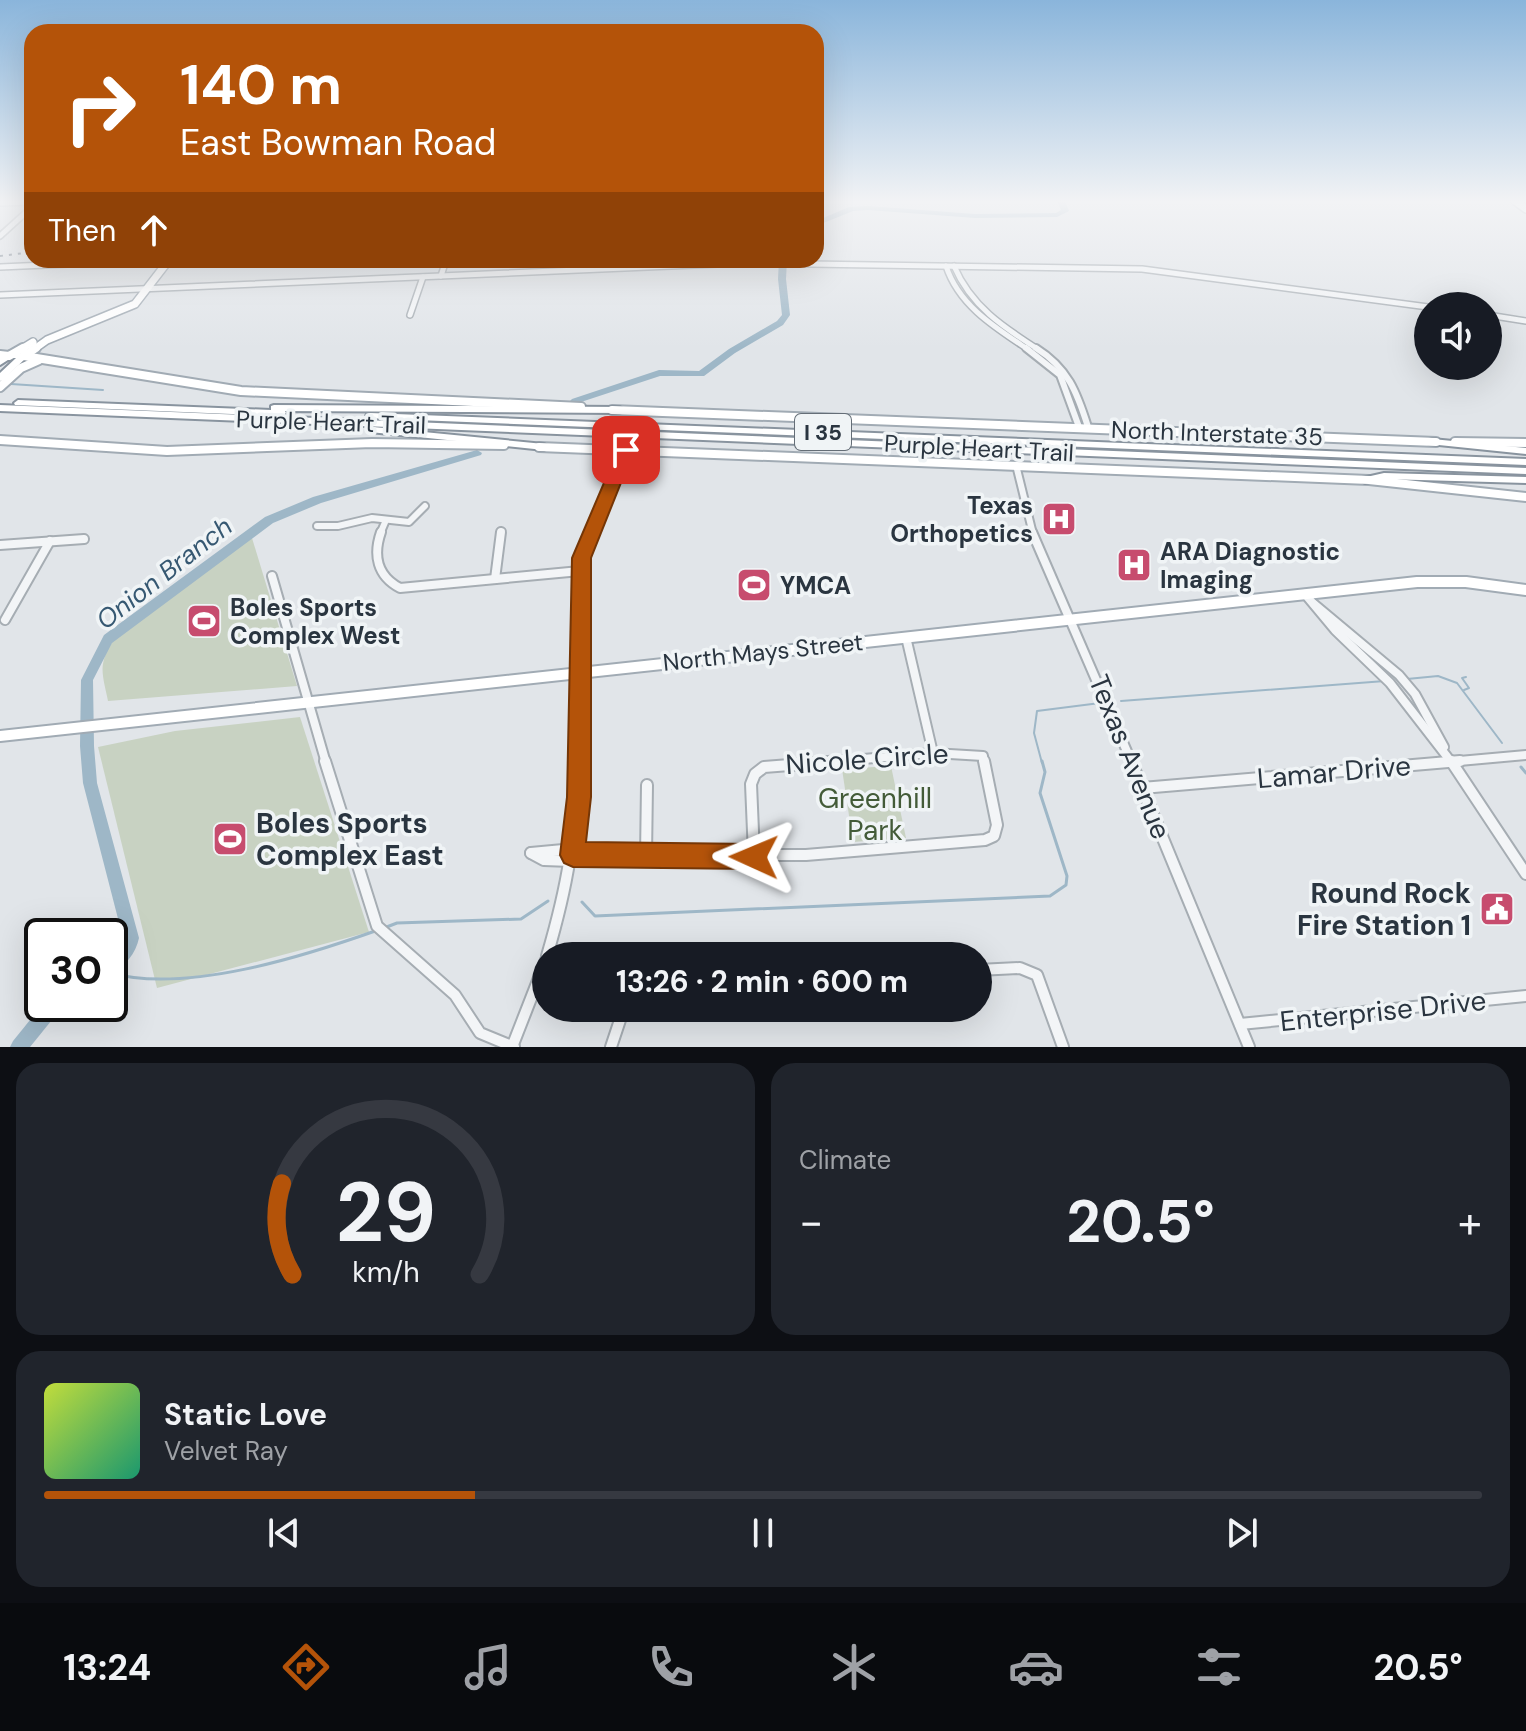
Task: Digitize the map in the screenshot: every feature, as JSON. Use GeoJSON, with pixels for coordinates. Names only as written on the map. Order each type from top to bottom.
{"type":"FeatureCollection","features":[{"type":"Feature","properties":{"kind":"highway","name":"North Interstate 35"},"geometry":{"type":"LineString","coordinates":[[3,354],[24,356]]}},
{"type":"Feature","properties":{"kind":"highway"},"geometry":{"type":"LineString","coordinates":[[0,362],[3,354]]}},
{"type":"Feature","properties":{"kind":"highway"},"geometry":{"type":"LineString","coordinates":[[0,378],[24,356]]}},
{"type":"Feature","properties":{"kind":"highway","name":"Purple Heart Trail"},"geometry":{"type":"LineString","coordinates":[[1,404],[1526,462]]}},
{"type":"Feature","properties":{"kind":"highway","name":"Purple Heart Trail"},"geometry":{"type":"LineString","coordinates":[[1,404],[163,416],[1526,471]]}},
{"type":"Feature","properties":{"kind":"highway"},"geometry":{"type":"LineString","coordinates":[[121,407],[620,410]]}},
{"type":"Feature","properties":{"kind":"highway"},"geometry":{"type":"LineString","coordinates":[[163,416],[357,428],[544,447]]}},
{"type":"Feature","properties":{"kind":"highway"},"geometry":{"type":"LineString","coordinates":[[1432,442],[1526,451]]}},
{"type":"Feature","properties":{"kind":"highway"},"geometry":{"type":"LineString","coordinates":[[1365,480],[1384,476],[1526,480]]}},
{"type":"Feature","properties":{"kind":"main road"},"geometry":{"type":"LineString","coordinates":[[3,354],[135,304],[163,268]]}},
{"type":"Feature","properties":{"kind":"main road"},"geometry":{"type":"LineString","coordinates":[[24,356],[53,335]]}},
{"type":"Feature","properties":{"kind":"main road","name":"North Interstate 35"},"geometry":{"type":"LineString","coordinates":[[24,356],[241,391],[620,410],[1432,442],[1526,443]]}},
{"type":"Feature","properties":{"kind":"main road"},"geometry":{"type":"LineString","coordinates":[[0,387],[21,368],[42,359]]}},
{"type":"Feature","properties":{"kind":"main road","name":"North Interstate 35"},"geometry":{"type":"LineString","coordinates":[[0,440],[150,451],[372,443],[626,450],[1365,480],[1526,497]]}},
{"type":"Feature","properties":{"kind":"main road","name":"North Mays Street"},"geometry":{"type":"LineString","coordinates":[[0,736],[1431,581],[1526,590]]}},
{"type":"Feature","properties":{"kind":"street"},"geometry":{"type":"LineString","coordinates":[[824,264],[1158,270],[1414,305]]}},
{"type":"Feature","properties":{"kind":"street"},"geometry":{"type":"LineString","coordinates":[[0,267],[24,266]]}},
{"type":"Feature","properties":{"kind":"street"},"geometry":{"type":"LineString","coordinates":[[946,266],[952,284],[985,321],[1054,367],[1065,381],[1071,402],[1084,427]]}},
{"type":"Feature","properties":{"kind":"street"},"geometry":{"type":"LineString","coordinates":[[954,266],[960,283],[974,302],[1059,363],[1075,386],[1084,427]]}},
{"type":"Feature","properties":{"kind":"street"},"geometry":{"type":"LineString","coordinates":[[441,276],[444,268]]}},
{"type":"Feature","properties":{"kind":"street"},"geometry":{"type":"LineString","coordinates":[[0,295],[612,268]]}},
{"type":"Feature","properties":{"kind":"street"},"geometry":{"type":"LineString","coordinates":[[410,315],[423,277]]}},
{"type":"Feature","properties":{"kind":"street"},"geometry":{"type":"LineString","coordinates":[[1502,317],[1526,321]]}},
{"type":"Feature","properties":{"kind":"street"},"geometry":{"type":"LineString","coordinates":[[1071,402],[1080,403]]}},
{"type":"Feature","properties":{"kind":"street"},"geometry":{"type":"LineString","coordinates":[[551,942],[573,855],[579,797],[580,571],[589,532],[626,450]]}},
{"type":"Feature","properties":{"kind":"street","name":"Texas Avenue"},"geometry":{"type":"LineString","coordinates":[[1016,465],[1028,523],[1072,618],[1249,1047]]}},
{"type":"Feature","properties":{"kind":"street"},"geometry":{"type":"LineString","coordinates":[[317,526],[338,526],[372,518],[413,520],[425,506]]}},
{"type":"Feature","properties":{"kind":"street"},"geometry":{"type":"LineString","coordinates":[[386,520],[376,536],[375,550],[386,579],[393,586],[407,588],[580,571]]}},
{"type":"Feature","properties":{"kind":"street"},"geometry":{"type":"LineString","coordinates":[[495,579],[501,532]]}},
{"type":"Feature","properties":{"kind":"street"},"geometry":{"type":"LineString","coordinates":[[0,545],[84,539]]}},
{"type":"Feature","properties":{"kind":"street"},"geometry":{"type":"LineString","coordinates":[[5,620],[50,541]]}},
{"type":"Feature","properties":{"kind":"street"},"geometry":{"type":"LineString","coordinates":[[272,576],[346,834],[377,926],[391,942],[455,995],[480,1033],[513,1047],[532,997]]}},
{"type":"Feature","properties":{"kind":"street"},"geometry":{"type":"LineString","coordinates":[[1305,594],[1323,622],[1389,682],[1453,763],[1526,874]]}},
{"type":"Feature","properties":{"kind":"street"},"geometry":{"type":"LineString","coordinates":[[906,637],[933,753]]}},
{"type":"Feature","properties":{"kind":"street","name":"Nicole Circle"},"geometry":{"type":"LineString","coordinates":[[573,855],[754,857],[989,839],[997,825],[983,756],[933,753],[770,766],[759,770],[751,784],[754,857]]}},
{"type":"Feature","properties":{"kind":"street","name":"Lamar Drive"},"geometry":{"type":"LineString","coordinates":[[1142,788],[1526,755]]}},
{"type":"Feature","properties":{"kind":"street"},"geometry":{"type":"LineString","coordinates":[[646,856],[647,785]]}},
{"type":"Feature","properties":{"kind":"street"},"geometry":{"type":"LineString","coordinates":[[992,969],[1020,968],[1037,975],[1063,1047]]}},
{"type":"Feature","properties":{"kind":"street","name":"Enterprise Drive"},"geometry":{"type":"LineString","coordinates":[[1240,1024],[1526,996]]}},
{"type":"Feature","properties":{"kind":"street"},"geometry":{"type":"LineString","coordinates":[[611,1047],[619,1022]]}},
{"type":"Feature","properties":{"kind":"green space","name":"Boles Sports Complex West"},"geometry":{"type":"Polygon","coordinates":[[[252,538],[297,686],[108,701],[103,664],[110,646],[124,627],[166,592],[252,538]]]}},
{"type":"Feature","properties":{"kind":"green space","name":"Boles Sports Complex East"},"geometry":{"type":"Polygon","coordinates":[[[300,717],[369,932],[157,988],[98,747],[175,731],[300,717]]]}},
{"type":"Feature","properties":{"kind":"green space","name":"Greenhill Park"},"geometry":{"type":"Polygon","coordinates":[[[891,766],[906,838],[853,842],[842,769],[891,766]]]}},
{"type":"Feature","properties":{"kind":"waterway","name":"Onion Branch"},"geometry":{"type":"LineString","coordinates":[[575,401],[659,373],[701,374],[732,351],[780,323],[786,315],[782,268]]}},
{"type":"Feature","properties":{"kind":"waterway"},"geometry":{"type":"LineString","coordinates":[[11,384],[103,390]]}},
{"type":"Feature","properties":{"kind":"waterway","name":"Onion Branch"},"geometry":{"type":"LineString","coordinates":[[126,918],[90,783],[87,746],[87,680],[108,639],[269,520],[317,500],[477,453]]}},
{"type":"Feature","properties":{"kind":"waterway"},"geometry":{"type":"LineString","coordinates":[[1407,679],[1438,676],[1457,683],[1502,743]]}},
{"type":"Feature","properties":{"kind":"waterway"},"geometry":{"type":"LineString","coordinates":[[1464,690],[1469,688],[1462,678],[1466,677]]}},
{"type":"Feature","properties":{"kind":"waterway"},"geometry":{"type":"LineString","coordinates":[[1121,701],[1385,681]]}},
{"type":"Feature","properties":{"kind":"waterway"},"geometry":{"type":"LineString","coordinates":[[1042,763],[1034,733],[1037,711],[1100,703]]}},
{"type":"Feature","properties":{"kind":"waterway"},"geometry":{"type":"LineString","coordinates":[[582,902],[595,916],[1050,896],[1066,885],[1067,876],[1040,793],[1045,772],[1042,761]]}},
{"type":"Feature","properties":{"kind":"waterway"},"geometry":{"type":"LineString","coordinates":[[1521,767],[1526,773]]}},
{"type":"Feature","properties":{"kind":"waterway"},"geometry":{"type":"LineString","coordinates":[[384,928],[397,923],[521,919],[548,901]]}},
{"type":"Feature","properties":{"kind":"waterway","name":"Onion Branch"},"geometry":{"type":"LineString","coordinates":[[128,927],[131,938],[128,948]]}},
{"type":"Feature","properties":{"kind":"waterway"},"geometry":{"type":"LineString","coordinates":[[128,976],[174,979],[245,969],[316,951],[378,930]]}},
{"type":"Feature","properties":{"kind":"waterway","name":"Onion Branch"},"geometry":{"type":"LineString","coordinates":[[19,1047],[39,1022]]}},
{"type":"Feature","properties":{"kind":"railway"},"geometry":{"type":"LineString","coordinates":[[0,256],[24,253]]}},
{"type":"Feature","properties":{"kind":"place","name":"Texas Orthopetics"},"geometry":{"type":"Point","coordinates":[1059,519]}},
{"type":"Feature","properties":{"kind":"place","name":"ARA Diagnostic Imaging"},"geometry":{"type":"Point","coordinates":[1134,565]}},
{"type":"Feature","properties":{"kind":"place","name":"YMCA"},"geometry":{"type":"Point","coordinates":[754,585]}},
{"type":"Feature","properties":{"kind":"place","name":"Boles Sports Complex West"},"geometry":{"type":"Point","coordinates":[204,621]}},
{"type":"Feature","properties":{"kind":"place","name":"Boles Sports Complex East"},"geometry":{"type":"Point","coordinates":[230,839]}},
{"type":"Feature","properties":{"kind":"place","name":"Round Rock Fire Station 1"},"geometry":{"type":"Point","coordinates":[1497,909]}},
{"type":"Feature","properties":{"kind":"route"},"geometry":{"type":"LineString","coordinates":[[626,450],[589,532],[581,558],[579,797],[573,855],[754,857]]}}]}
